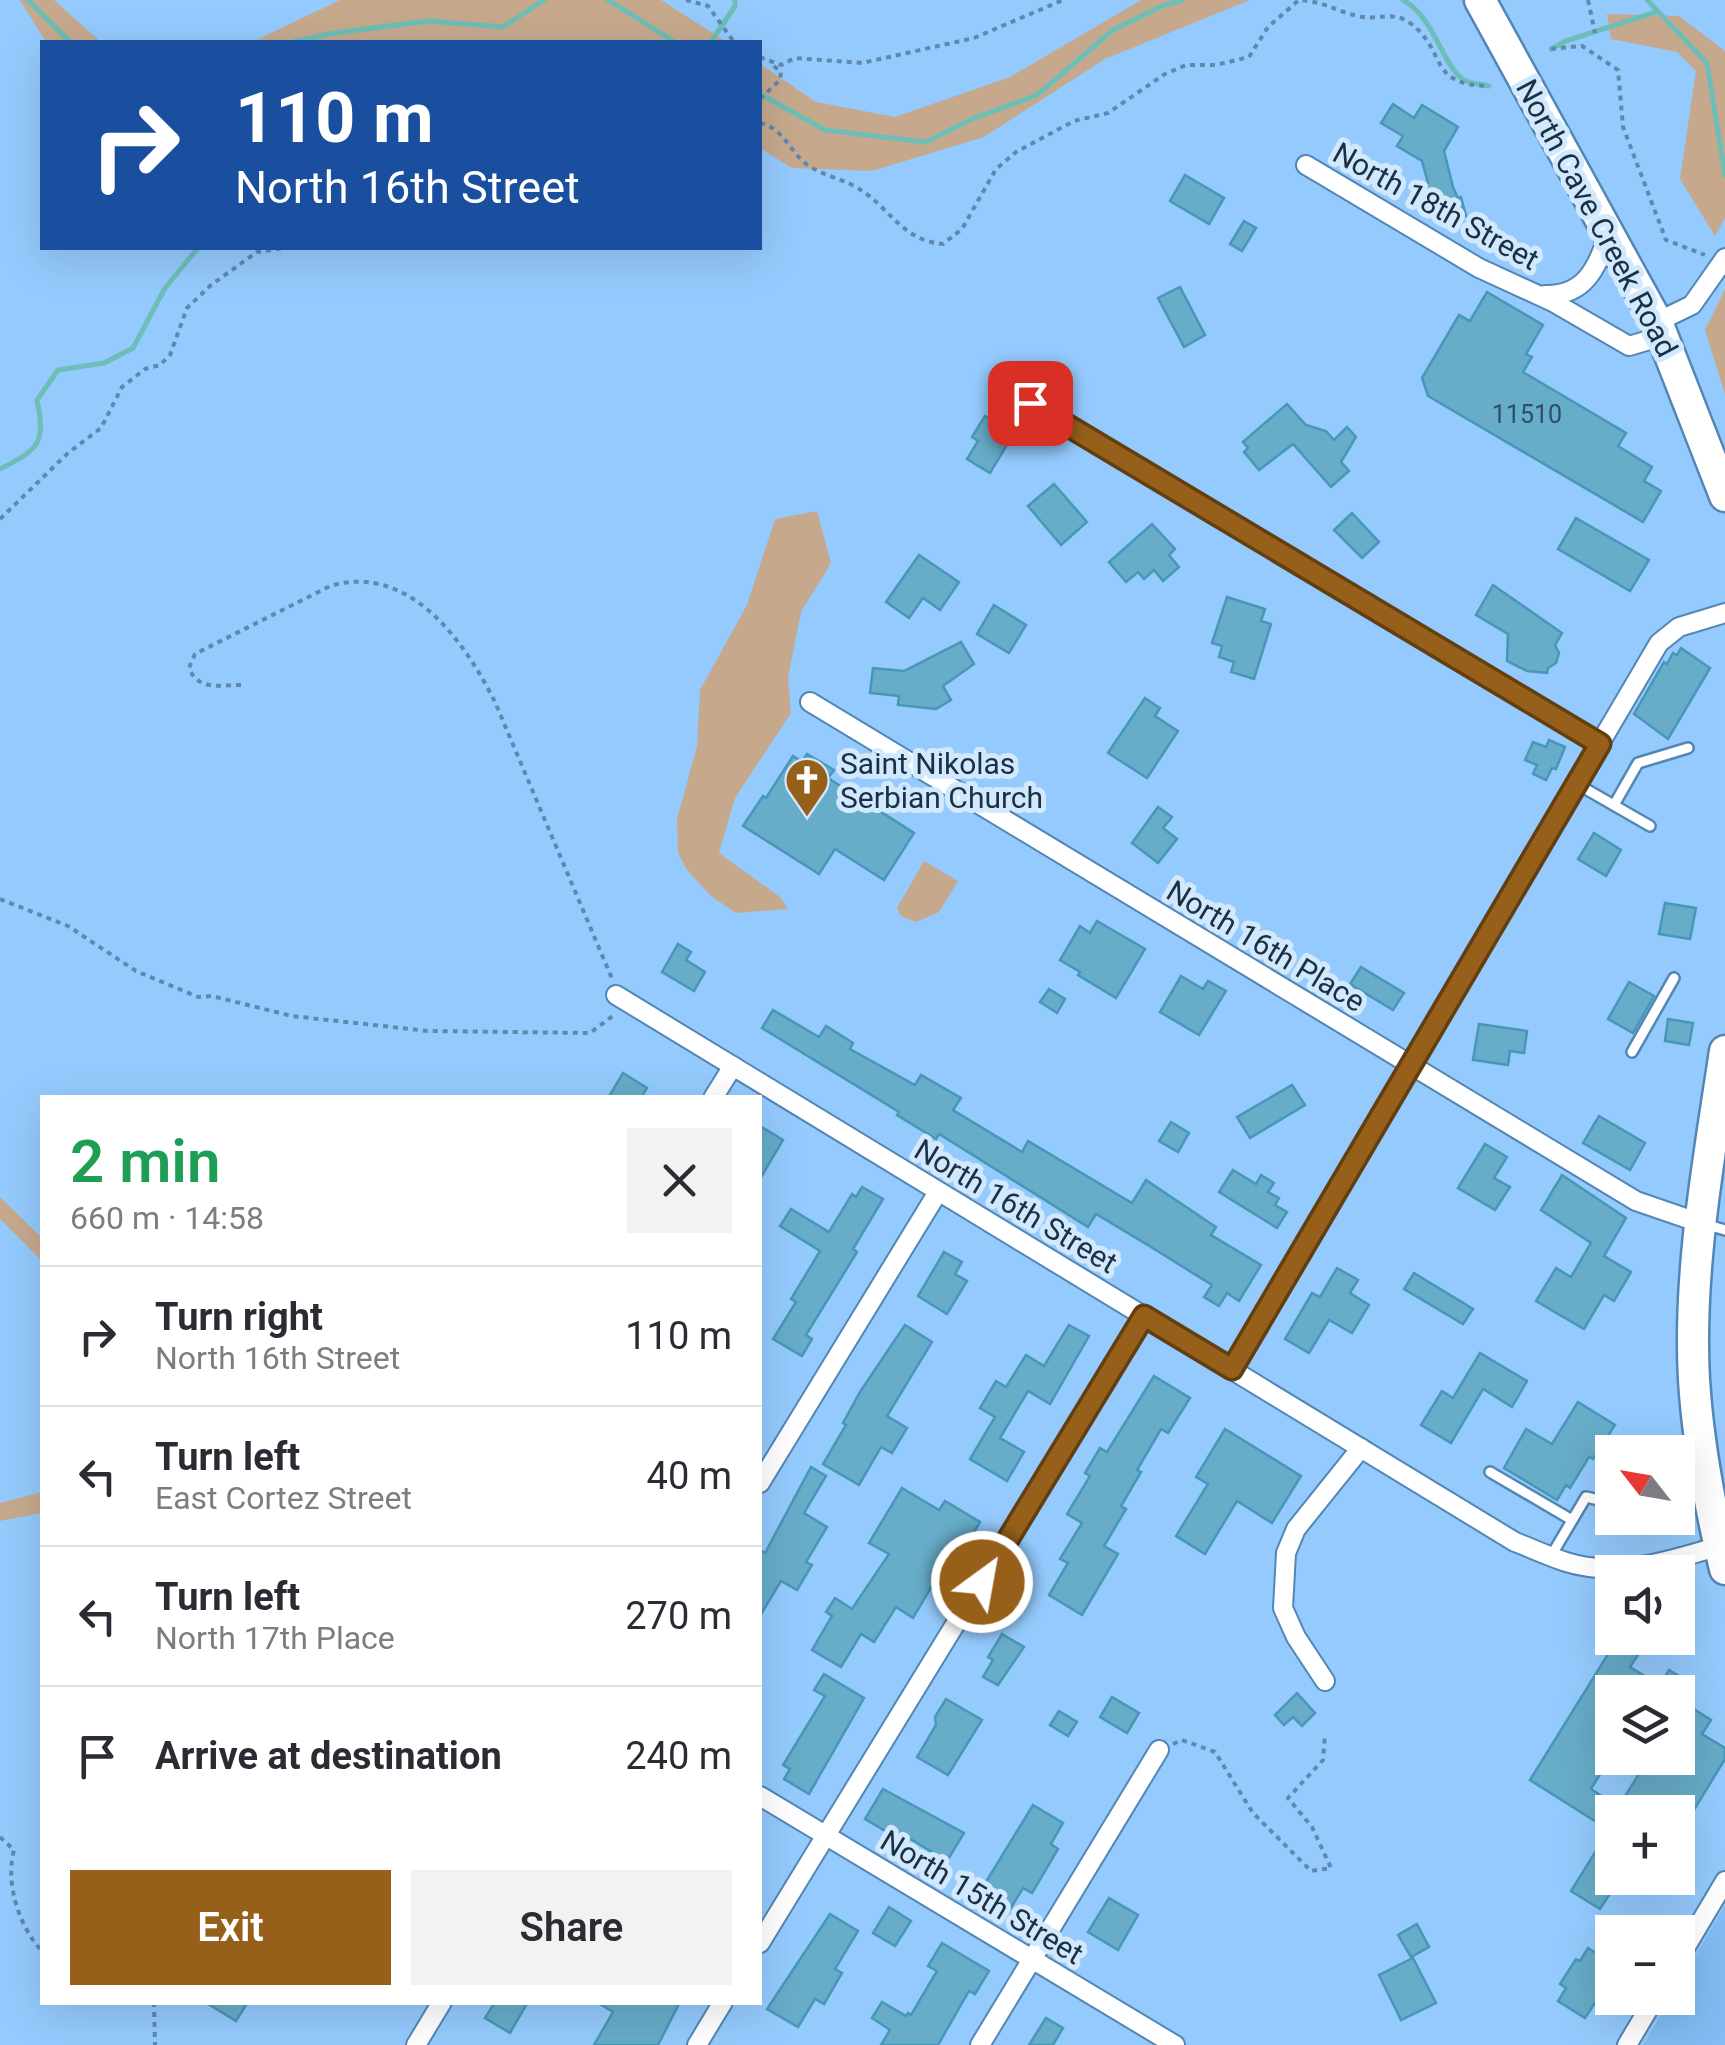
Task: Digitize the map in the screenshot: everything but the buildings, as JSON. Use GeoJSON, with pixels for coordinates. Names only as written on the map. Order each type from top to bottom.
{"type":"FeatureCollection","features":[{"type":"Feature","properties":{"kind":"main road","name":"North Cave Creek Road"},"geometry":{"type":"LineString","coordinates":[[1480,0],[1660,329],[1725,496]]}},
{"type":"Feature","properties":{"kind":"main road"},"geometry":{"type":"LineString","coordinates":[[1722,1558],[1708,1488],[1694,1378],[1694,1326],[1713,1226],[1725,1051]]}},
{"type":"Feature","properties":{"kind":"street","name":"North 18th Street"},"geometry":{"type":"LineString","coordinates":[[1306,165],[1478,268],[1539,295],[1630,346],[1660,329]]}},
{"type":"Feature","properties":{"kind":"street","name":"North 18th Street"},"geometry":{"type":"LineString","coordinates":[[1539,295],[1558,295],[1580,288],[1598,263],[1610,233]]}},
{"type":"Feature","properties":{"kind":"street"},"geometry":{"type":"LineString","coordinates":[[1660,329],[1692,306],[1719,256]]}},
{"type":"Feature","properties":{"kind":"street"},"geometry":{"type":"LineString","coordinates":[[1030,403],[1600,744]]}},
{"type":"Feature","properties":{"kind":"street"},"geometry":{"type":"LineString","coordinates":[[1232,1369],[1659,643],[1679,627],[1725,613]]}},
{"type":"Feature","properties":{"kind":"street","name":"North 16th Place"},"geometry":{"type":"LineString","coordinates":[[810,702],[1636,1201],[1713,1226]]}},
{"type":"Feature","properties":{"kind":"street","name":"North 16th Street"},"geometry":{"type":"LineString","coordinates":[[623,999],[1514,1542],[1567,1562],[1610,1568],[1722,1558]]}},
{"type":"Feature","properties":{"kind":"street"},"geometry":{"type":"LineString","coordinates":[[716,1095],[732,1066]]}},
{"type":"Feature","properties":{"kind":"street"},"geometry":{"type":"LineString","coordinates":[[762,1480],[938,1192]]}},
{"type":"Feature","properties":{"kind":"street"},"geometry":{"type":"LineString","coordinates":[[762,1941],[1144,1316]]}},
{"type":"Feature","properties":{"kind":"street"},"geometry":{"type":"LineString","coordinates":[[1325,1681],[1296,1637],[1283,1608],[1286,1552],[1296,1529],[1361,1448]]}},
{"type":"Feature","properties":{"kind":"street"},"geometry":{"type":"LineString","coordinates":[[980,2045],[1159,1750]]}},
{"type":"Feature","properties":{"kind":"street","name":"North 15th Street"},"geometry":{"type":"LineString","coordinates":[[762,1797],[1175,2045]]}},
{"type":"Feature","properties":{"kind":"street"},"geometry":{"type":"LineString","coordinates":[[1695,1931],[1725,1881]]}},
{"type":"Feature","properties":{"kind":"street"},"geometry":{"type":"LineString","coordinates":[[416,2045],[440,2005]]}},
{"type":"Feature","properties":{"kind":"street"},"geometry":{"type":"LineString","coordinates":[[697,2045],[722,2005]]}},
{"type":"Feature","properties":{"kind":"street"},"geometry":{"type":"LineString","coordinates":[[1627,2045],[1645,2015]]}},
{"type":"Feature","properties":{"kind":"lane"},"geometry":{"type":"LineString","coordinates":[[1614,805],[1638,763],[1688,748]]}},
{"type":"Feature","properties":{"kind":"lane"},"geometry":{"type":"LineString","coordinates":[[1577,784],[1650,826]]}},
{"type":"Feature","properties":{"kind":"lane"},"geometry":{"type":"LineString","coordinates":[[1632,1052],[1674,978]]}},
{"type":"Feature","properties":{"kind":"lane"},"geometry":{"type":"LineString","coordinates":[[1490,1472],[1572,1520]]}},
{"type":"Feature","properties":{"kind":"lane"},"geometry":{"type":"LineString","coordinates":[[1695,1490],[1708,1488]]}},
{"type":"Feature","properties":{"kind":"lane"},"geometry":{"type":"LineString","coordinates":[[1552,1556],[1586,1496],[1595,1498]]}},
{"type":"Feature","properties":{"kind":"path"},"geometry":{"type":"LineString","coordinates":[[686,0],[708,6],[733,40]]}},
{"type":"Feature","properties":{"kind":"path"},"geometry":{"type":"LineString","coordinates":[[763,58],[782,65],[796,58],[862,63],[974,38],[1063,0]]}},
{"type":"Feature","properties":{"kind":"path"},"geometry":{"type":"LineString","coordinates":[[762,123],[785,138],[796,156],[814,170],[854,186],[889,211],[909,235],[923,242],[943,244],[962,228],[996,169],[1016,152],[1074,121],[1108,113],[1165,74],[1186,65],[1216,65],[1250,57],[1268,27],[1299,0],[1324,2],[1360,17],[1392,14],[1408,21],[1423,35],[1450,78],[1465,86],[1489,86]]}},
{"type":"Feature","properties":{"kind":"path"},"geometry":{"type":"LineString","coordinates":[[1588,0],[1595,33]]}},
{"type":"Feature","properties":{"kind":"path"},"geometry":{"type":"LineString","coordinates":[[1550,49],[1582,46],[1618,70],[1624,127],[1666,240],[1701,256],[1719,256]]}},
{"type":"Feature","properties":{"kind":"path"},"geometry":{"type":"LineString","coordinates":[[762,98],[780,80],[781,72],[763,58]]}},
{"type":"Feature","properties":{"kind":"path"},"geometry":{"type":"LineString","coordinates":[[0,519],[68,452],[100,428],[122,387],[170,355],[187,308],[211,284],[257,252],[270,250]]}},
{"type":"Feature","properties":{"kind":"path"},"geometry":{"type":"LineString","coordinates":[[0,899],[68,926],[136,970],[198,997],[212,996],[292,1016],[428,1031],[590,1034],[623,999],[495,702],[476,665],[430,611],[375,582],[355,580],[330,586],[195,654],[189,668],[193,678],[205,686],[241,685]]}},
{"type":"Feature","properties":{"kind":"path"},"geometry":{"type":"LineString","coordinates":[[1159,1750],[1182,1740],[1215,1752],[1252,1813],[1311,1871],[1332,1868],[1312,1827],[1288,1798],[1322,1760],[1325,1735]]}},
{"type":"Feature","properties":{"kind":"path"},"geometry":{"type":"LineString","coordinates":[[0,1837],[14,1850],[9,1870],[26,1931],[40,1948]]}},
{"type":"Feature","properties":{"kind":"path"},"geometry":{"type":"LineString","coordinates":[[154,2005],[155,2045]]}},
{"type":"Feature","properties":{"kind":"shaded area"},"geometry":{"type":"Polygon","coordinates":[[[20,0],[54,0],[99,40],[45,40],[20,0]]]}},
{"type":"Feature","properties":{"kind":"shaded area"},"geometry":{"type":"Polygon","coordinates":[[[340,0],[661,0],[724,40],[256,40],[340,0]]]}},
{"type":"Feature","properties":{"kind":"shaded area"},"geometry":{"type":"Polygon","coordinates":[[[1141,0],[1250,0],[1105,59],[984,137],[872,171],[792,168],[762,149],[762,65],[816,102],[895,117],[1010,77],[1141,0]]]}},
{"type":"Feature","properties":{"kind":"shaded area"},"geometry":{"type":"Polygon","coordinates":[[[1607,14],[1679,16],[1725,51],[1725,218],[1715,236],[1680,179],[1696,71],[1677,52],[1611,39],[1607,14]]]}},
{"type":"Feature","properties":{"kind":"shaded area"},"geometry":{"type":"Polygon","coordinates":[[[1725,289],[1725,394],[1705,330],[1725,289]]]}},
{"type":"Feature","properties":{"kind":"shaded area"},"geometry":{"type":"Polygon","coordinates":[[[817,511],[831,563],[801,612],[788,677],[791,713],[735,798],[719,853],[780,897],[788,909],[736,913],[711,896],[687,870],[678,853],[677,819],[697,746],[700,690],[747,605],[775,519],[817,511]]]}},
{"type":"Feature","properties":{"kind":"shaded area"},"geometry":{"type":"Polygon","coordinates":[[[924,861],[958,881],[939,912],[916,922],[901,916],[897,908],[924,861]]]}},
{"type":"Feature","properties":{"kind":"shaded area"},"geometry":{"type":"Polygon","coordinates":[[[0,1197],[40,1236],[40,1259],[0,1219],[0,1197]]]}},
{"type":"Feature","properties":{"kind":"shaded area"},"geometry":{"type":"Polygon","coordinates":[[[40,1493],[40,1513],[0,1521],[0,1503],[40,1493]]]}},
{"type":"Feature","properties":{"kind":"shaded area"},"geometry":{"type":"Polygon","coordinates":[[[1725,1905],[1725,2045],[1643,2045],[1661,2015],[1695,2015],[1695,1957],[1725,1905]]]}},
{"type":"Feature","properties":{"kind":"waterway"},"geometry":{"type":"LineString","coordinates":[[28,0],[68,40]]}},
{"type":"Feature","properties":{"kind":"waterway"},"geometry":{"type":"LineString","coordinates":[[302,40],[428,21],[503,27],[544,0]]}},
{"type":"Feature","properties":{"kind":"waterway"},"geometry":{"type":"LineString","coordinates":[[608,0],[672,40]]}},
{"type":"Feature","properties":{"kind":"waterway"},"geometry":{"type":"LineString","coordinates":[[712,40],[735,0]]}},
{"type":"Feature","properties":{"kind":"waterway"},"geometry":{"type":"LineString","coordinates":[[762,95],[825,130],[926,142],[972,119],[1037,95],[1113,30],[1183,0]]}},
{"type":"Feature","properties":{"kind":"waterway"},"geometry":{"type":"LineString","coordinates":[[1403,0],[1424,19],[1458,75],[1468,82],[1489,86]]}},
{"type":"Feature","properties":{"kind":"waterway"},"geometry":{"type":"LineString","coordinates":[[1647,0],[1707,63],[1725,175]]}},
{"type":"Feature","properties":{"kind":"waterway"},"geometry":{"type":"LineString","coordinates":[[1551,49],[1656,12]]}},
{"type":"Feature","properties":{"kind":"waterway"},"geometry":{"type":"LineString","coordinates":[[0,469],[36,443],[40,436],[37,400],[58,370],[104,363],[133,348],[165,288],[196,250]]}},
{"type":"Feature","properties":{"kind":"place","name":"Saint Nikolas Serbian Church"},"geometry":{"type":"Point","coordinates":[807,818]}},
{"type":"Feature","properties":{"kind":"route"},"geometry":{"type":"LineString","coordinates":[[982,1582],[1144,1316],[1232,1369],[1600,744],[1030,403]]}}]}
